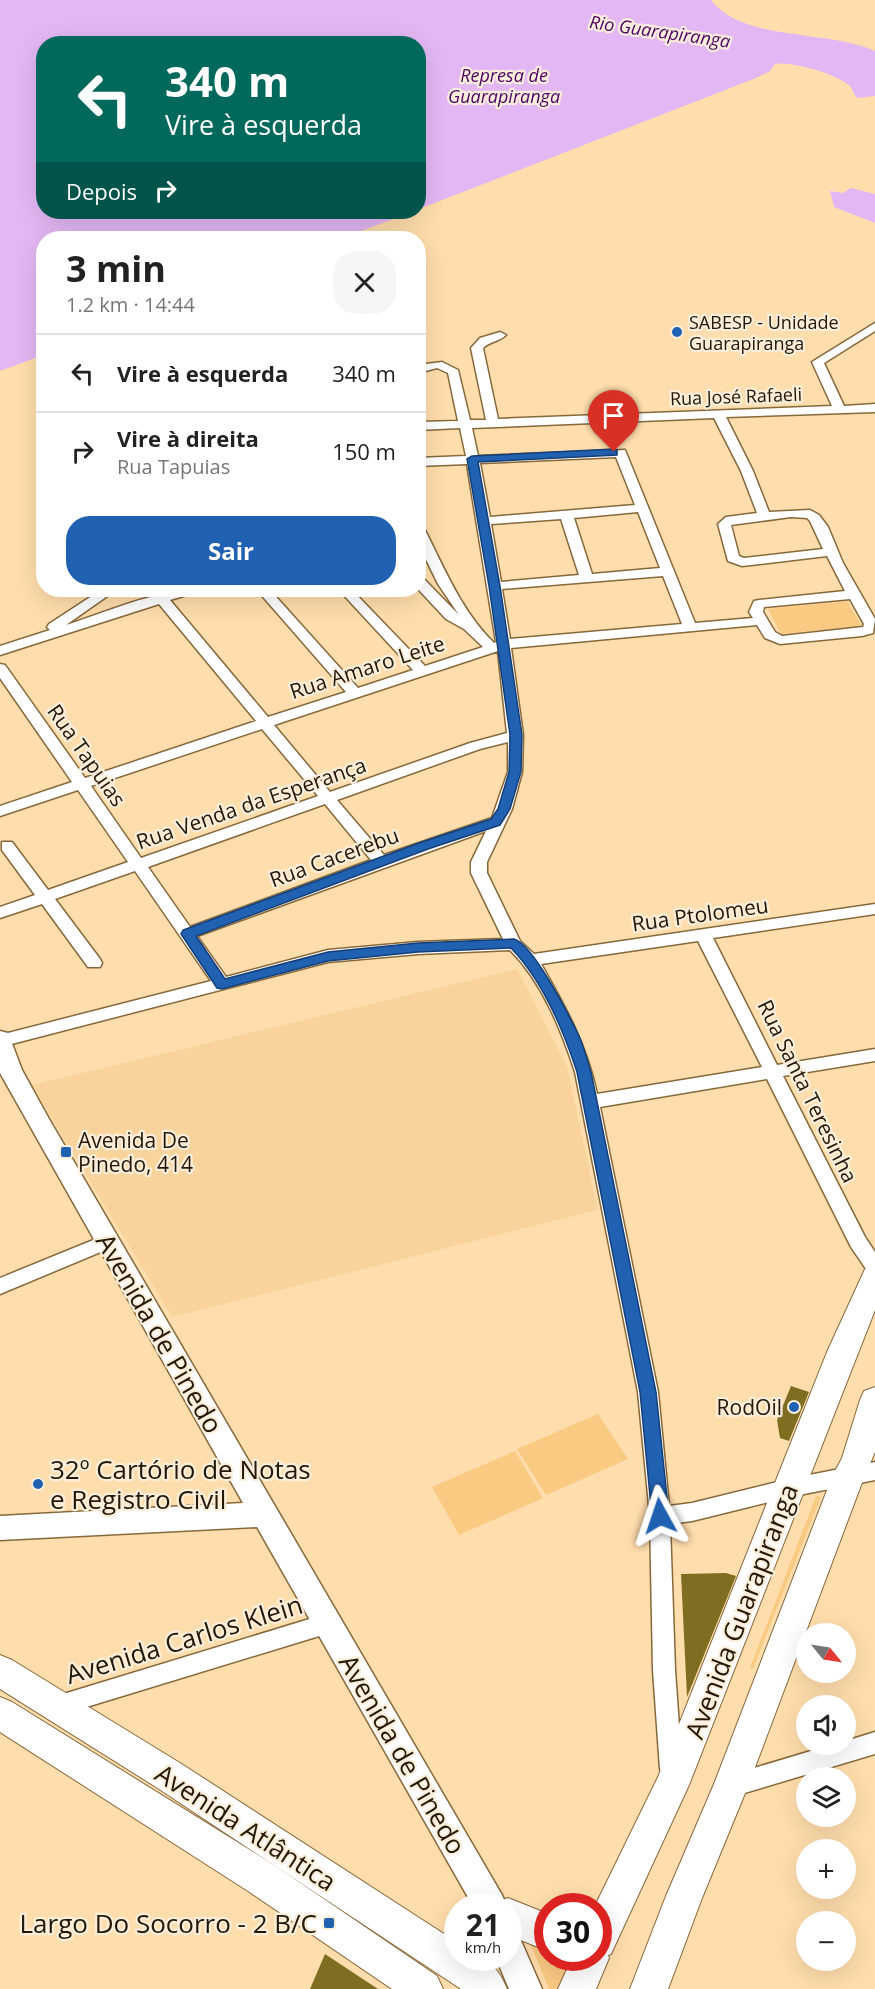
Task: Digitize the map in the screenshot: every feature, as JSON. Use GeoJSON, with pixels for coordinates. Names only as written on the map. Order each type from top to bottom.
{"type":"FeatureCollection","features":[{"type":"Feature","properties":{"kind":"main road","name":"Avenida Guarapiranga"},"geometry":{"type":"LineString","coordinates":[[612,1902],[672,1785],[842,1352],[875,1277]]}},
{"type":"Feature","properties":{"kind":"main road"},"geometry":{"type":"LineString","coordinates":[[654,1986],[684,1896],[861,1474],[857,1460],[875,1400]]}},
{"type":"Feature","properties":{"kind":"main road","name":"Avenida Atlântica"},"geometry":{"type":"LineString","coordinates":[[0,1671],[54,1707],[177,1781],[472,1974],[488,1989]]}},
{"type":"Feature","properties":{"kind":"main road","name":"Avenida Atlântica"},"geometry":{"type":"LineString","coordinates":[[4,1718],[261,1878],[424,1989]]}},
{"type":"Feature","properties":{"kind":"main road"},"geometry":{"type":"LineString","coordinates":[[578,1989],[586,1971]]}},
{"type":"Feature","properties":{"kind":"street"},"geometry":{"type":"LineString","coordinates":[[840,410],[818,362],[873,330]]}},
{"type":"Feature","properties":{"kind":"street"},"geometry":{"type":"LineString","coordinates":[[493,423],[477,348],[484,340],[500,335]]}},
{"type":"Feature","properties":{"kind":"street"},"geometry":{"type":"LineString","coordinates":[[426,367],[447,366],[454,372],[484,520],[495,586],[498,646],[516,735],[515,772],[504,809],[479,862],[479,873],[514,944],[530,960],[572,1037],[584,1072],[648,1392],[660,1516],[664,1670],[672,1785]]}},
{"type":"Feature","properties":{"kind":"street","name":"Rua José Rafaeli"},"geometry":{"type":"LineString","coordinates":[[426,426],[875,408]]}},
{"type":"Feature","properties":{"kind":"street"},"geometry":{"type":"LineString","coordinates":[[719,415],[747,471],[764,516]]}},
{"type":"Feature","properties":{"kind":"street"},"geometry":{"type":"LineString","coordinates":[[426,462],[614,452],[623,455],[666,572],[690,627]]}},
{"type":"Feature","properties":{"kind":"street"},"geometry":{"type":"LineString","coordinates":[[484,520],[643,508]]}},
{"type":"Feature","properties":{"kind":"street"},"geometry":{"type":"LineString","coordinates":[[566,514],[587,579]]}},
{"type":"Feature","properties":{"kind":"street"},"geometry":{"type":"LineString","coordinates":[[831,552],[742,562],[734,558],[724,524],[730,520],[764,516],[810,514],[827,537],[831,552],[855,594],[872,628],[866,631],[780,640],[770,635],[760,621],[756,608],[763,603],[855,594]]}},
{"type":"Feature","properties":{"kind":"street"},"geometry":{"type":"LineString","coordinates":[[426,545],[445,584],[466,615],[469,626]]}},
{"type":"Feature","properties":{"kind":"street"},"geometry":{"type":"LineString","coordinates":[[495,586],[666,572]]}},
{"type":"Feature","properties":{"kind":"street"},"geometry":{"type":"LineString","coordinates":[[426,589],[451,616],[498,646]]}},
{"type":"Feature","properties":{"kind":"street"},"geometry":{"type":"LineString","coordinates":[[48,635],[63,620],[98,597]]}},
{"type":"Feature","properties":{"kind":"street"},"geometry":{"type":"LineString","coordinates":[[0,651],[164,597]]}},
{"type":"Feature","properties":{"kind":"street"},"geometry":{"type":"LineString","coordinates":[[269,597],[354,692]]}},
{"type":"Feature","properties":{"kind":"street"},"geometry":{"type":"LineString","coordinates":[[352,597],[421,670]]}},
{"type":"Feature","properties":{"kind":"street"},"geometry":{"type":"LineString","coordinates":[[161,598],[263,723],[381,861]]}},
{"type":"Feature","properties":{"kind":"street","name":"Rua Amaro Leite"},"geometry":{"type":"LineString","coordinates":[[0,812],[354,692],[498,646],[760,621]]}},
{"type":"Feature","properties":{"kind":"street","name":"Rua Tapuias"},"geometry":{"type":"LineString","coordinates":[[0,668],[222,984]]}},
{"type":"Feature","properties":{"kind":"street","name":"Rua Venda da Esperança"},"geometry":{"type":"LineString","coordinates":[[0,913],[475,746],[516,735]]}},
{"type":"Feature","properties":{"kind":"street","name":"Rua Cacerebu"},"geometry":{"type":"LineString","coordinates":[[187,934],[472,828],[496,822]]}},
{"type":"Feature","properties":{"kind":"street"},"geometry":{"type":"LineString","coordinates":[[7,846],[94,963]]}},
{"type":"Feature","properties":{"kind":"street","name":"Rua Ptolomeu"},"geometry":{"type":"LineString","coordinates":[[530,960],[875,909]]}},
{"type":"Feature","properties":{"kind":"street","name":"Rua Santa Teresinha"},"geometry":{"type":"LineString","coordinates":[[703,934],[858,1242],[875,1266]]}},
{"type":"Feature","properties":{"kind":"street"},"geometry":{"type":"LineString","coordinates":[[0,1040],[328,956],[418,948],[514,944]]}},
{"type":"Feature","properties":{"kind":"street","name":"Avenida de Pinedo"},"geometry":{"type":"LineString","coordinates":[[0,1040],[5,1067],[484,1893]]}},
{"type":"Feature","properties":{"kind":"street"},"geometry":{"type":"LineString","coordinates":[[590,1102],[875,1055]]}},
{"type":"Feature","properties":{"kind":"street"},"geometry":{"type":"LineString","coordinates":[[0,1286],[108,1242]]}},
{"type":"Feature","properties":{"kind":"street"},"geometry":{"type":"LineString","coordinates":[[660,1516],[692,1512],[789,1488],[861,1474]]}},
{"type":"Feature","properties":{"kind":"street"},"geometry":{"type":"LineString","coordinates":[[0,1528],[263,1514]]}},
{"type":"Feature","properties":{"kind":"street","name":"Avenida Carlos Klein"},"geometry":{"type":"LineString","coordinates":[[54,1707],[328,1623]]}},
{"type":"Feature","properties":{"kind":"street"},"geometry":{"type":"LineString","coordinates":[[731,1786],[875,1743]]}},
{"type":"Feature","properties":{"kind":"street"},"geometry":{"type":"LineString","coordinates":[[518,1971],[526,1989]]}},
{"type":"Feature","properties":{"kind":"shaded area"},"geometry":{"type":"Polygon","coordinates":[[[847,601],[862,626],[781,634],[768,609],[847,601]]]}},
{"type":"Feature","properties":{"kind":"shaded area"},"geometry":{"type":"Polygon","coordinates":[[[517,969],[567,1067],[598,1210],[172,1317],[32,1085],[517,969]]]}},
{"type":"Feature","properties":{"kind":"shaded area"},"geometry":{"type":"Polygon","coordinates":[[[598,1414],[628,1459],[546,1495],[517,1449],[598,1414]]]}},
{"type":"Feature","properties":{"kind":"shaded area"},"geometry":{"type":"Polygon","coordinates":[[[515,1451],[543,1498],[459,1535],[432,1487],[515,1451]]]}},
{"type":"Feature","properties":{"kind":"shaded area"},"geometry":{"type":"Polygon","coordinates":[[[816,1496],[821,1497],[753,1669],[750,1668],[816,1496]]]}},
{"type":"Feature","properties":{"kind":"shaded area"},"geometry":{"type":"Polygon","coordinates":[[[523,1926],[534,1930],[534,1953],[523,1926]]]}},
{"type":"Feature","properties":{"kind":"shaded area"},"geometry":{"type":"Polygon","coordinates":[[[542,1971],[576,1971],[568,1989],[549,1989],[542,1971]]]}},
{"type":"Feature","properties":{"kind":"water","name":"Represa de Guarapiranga"},"geometry":{"type":"Polygon","coordinates":[[[0,0],[711,0],[725,13],[743,23],[764,29],[855,44],[875,51],[875,96],[857,98],[849,85],[834,77],[802,66],[775,64],[770,71],[756,78],[426,206],[426,36],[36,36],[36,219],[393,219],[361,231],[36,231],[36,358],[0,371],[0,0]]]}},
{"type":"Feature","properties":{"kind":"water"},"geometry":{"type":"Polygon","coordinates":[[[851,188],[875,194],[875,223],[834,207],[830,191],[843,193],[851,188]]]}},
{"type":"Feature","properties":{"kind":"building","name":"RodOil"},"geometry":{"type":"Polygon","coordinates":[[[791,1386],[809,1392],[789,1441],[780,1438],[777,1420],[791,1386]]]}},
{"type":"Feature","properties":{"kind":"building"},"geometry":{"type":"Polygon","coordinates":[[[726,1573],[736,1576],[687,1697],[681,1574],[726,1573]]]}},
{"type":"Feature","properties":{"kind":"building"},"geometry":{"type":"Polygon","coordinates":[[[325,1954],[378,1989],[310,1989],[325,1954]]]}},
{"type":"Feature","properties":{"kind":"place","name":"SABESP - Unidade Guarapiranga"},"geometry":{"type":"Point","coordinates":[677,332]}},
{"type":"Feature","properties":{"kind":"place","name":"Avenida De Pinedo, 414"},"geometry":{"type":"Point","coordinates":[66,1152]}},
{"type":"Feature","properties":{"kind":"place","name":"RodOil"},"geometry":{"type":"Point","coordinates":[794,1407]}},
{"type":"Feature","properties":{"kind":"place","name":"32º Cartório de Notas e Registro Civil"},"geometry":{"type":"Point","coordinates":[38,1484]}},
{"type":"Feature","properties":{"kind":"place","name":"Largo Do Socorro - 2 B/C"},"geometry":{"type":"Point","coordinates":[329,1923]}},
{"type":"Feature","properties":{"kind":"route"},"geometry":{"type":"LineString","coordinates":[[614,452],[472,459],[495,586],[516,735],[515,772],[504,809],[496,822],[472,828],[187,934],[222,984],[328,956],[418,948],[514,944],[530,960],[572,1037],[584,1072],[648,1392],[660,1516]]}},
{"type":"Feature","properties":{"kind":"water label","name":"Rio Guarapiranga"},"geometry":{"type":"Point","coordinates":[660,31]}}]}
